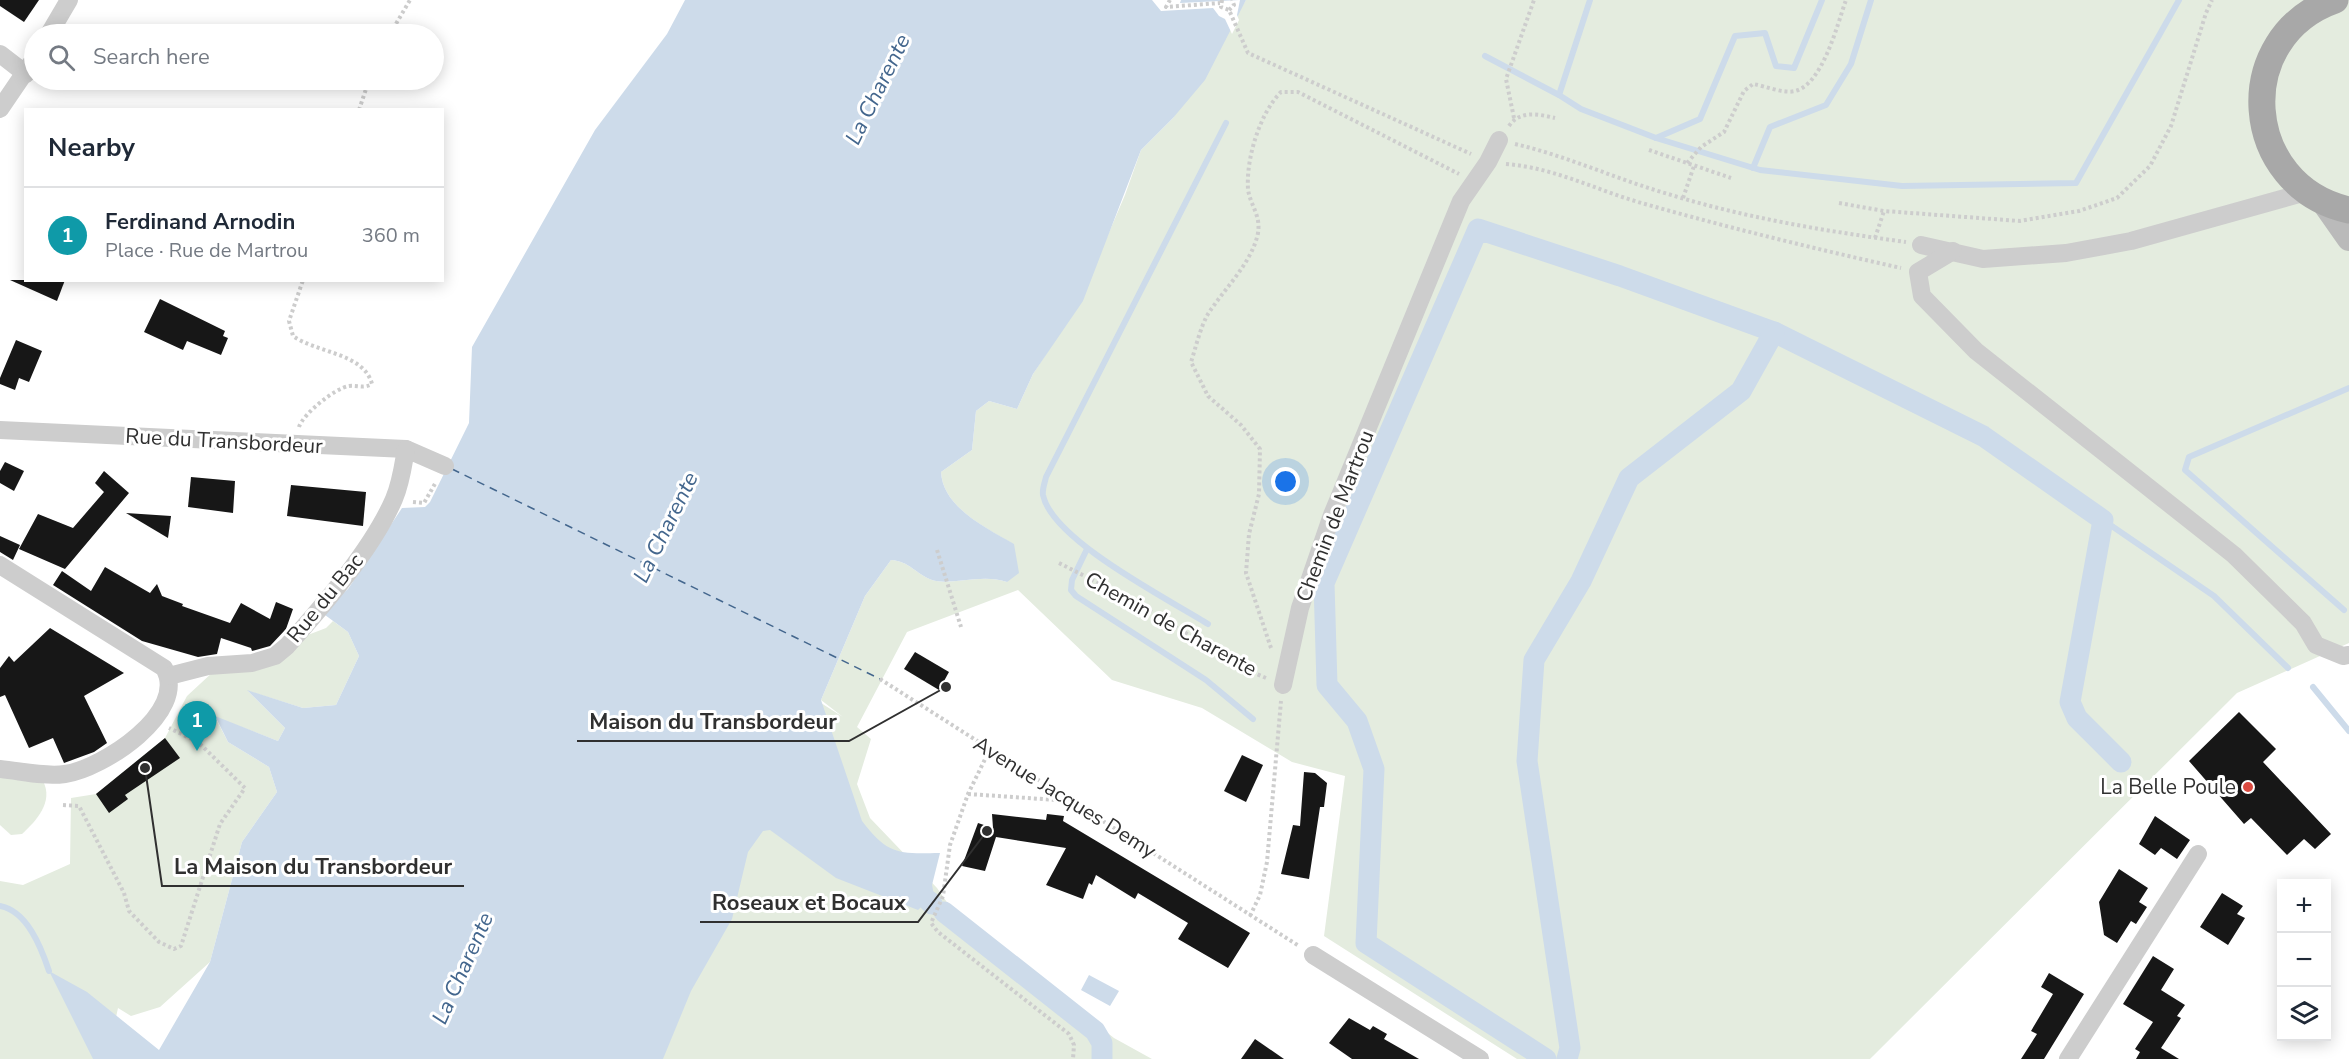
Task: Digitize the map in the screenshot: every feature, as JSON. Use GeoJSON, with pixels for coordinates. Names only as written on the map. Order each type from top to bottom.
{"type":"FeatureCollection","features":[{"type":"Feature","properties":{"kind":"main road"},"geometry":{"type":"LineString","coordinates":[[2335,0],[2313,10],[2286,33],[2268,64],[2263,81],[2262,117],[2272,151],[2292,180],[2314,197],[2349,239]]}},
{"type":"Feature","properties":{"kind":"main road"},"geometry":{"type":"LineString","coordinates":[[2314,197],[2349,210]]}},
{"type":"Feature","properties":{"kind":"street"},"geometry":{"type":"LineString","coordinates":[[55,24],[69,0]]}},
{"type":"Feature","properties":{"kind":"street"},"geometry":{"type":"LineString","coordinates":[[0,54],[24,64]]}},
{"type":"Feature","properties":{"kind":"street"},"geometry":{"type":"LineString","coordinates":[[0,109],[24,75]]}},
{"type":"Feature","properties":{"kind":"street","name":"Chemin de Martrou"},"geometry":{"type":"LineString","coordinates":[[1283,685],[1300,608],[1332,515],[1461,201],[1488,162],[1499,140]]}},
{"type":"Feature","properties":{"kind":"street"},"geometry":{"type":"LineString","coordinates":[[1921,245],[1983,259],[2066,253],[2131,242],[2314,197]]}},
{"type":"Feature","properties":{"kind":"street"},"geometry":{"type":"LineString","coordinates":[[1953,251],[1918,272],[1922,296],[1976,351],[2114,463],[2234,555],[2303,623],[2316,645],[2343,656],[2349,655]]}},
{"type":"Feature","properties":{"kind":"street","name":"Rue du Transbordeur"},"geometry":{"type":"LineString","coordinates":[[0,430],[406,449],[445,466]]}},
{"type":"Feature","properties":{"kind":"street","name":"Rue du Bac"},"geometry":{"type":"LineString","coordinates":[[169,676],[208,666],[234,666],[275,656],[301,631],[365,548],[394,499],[406,449]]}},
{"type":"Feature","properties":{"kind":"street"},"geometry":{"type":"LineString","coordinates":[[0,566],[164,668],[169,676],[170,689],[154,718],[141,735],[85,770],[63,774],[0,769]]}},
{"type":"Feature","properties":{"kind":"street"},"geometry":{"type":"LineString","coordinates":[[2068,1059],[2198,854]]}},
{"type":"Feature","properties":{"kind":"street"},"geometry":{"type":"LineString","coordinates":[[1313,955],[1480,1059]]}},
{"type":"Feature","properties":{"kind":"path"},"geometry":{"type":"LineString","coordinates":[[396,24],[410,0]]}},
{"type":"Feature","properties":{"kind":"path"},"geometry":{"type":"LineString","coordinates":[[1170,0],[1166,7],[1221,2],[1224,10],[1229,10]]}},
{"type":"Feature","properties":{"kind":"path"},"geometry":{"type":"LineString","coordinates":[[1229,10],[1234,5],[1232,0]]}},
{"type":"Feature","properties":{"kind":"path"},"geometry":{"type":"LineString","coordinates":[[1514,118],[1506,79],[1534,0]]}},
{"type":"Feature","properties":{"kind":"path"},"geometry":{"type":"LineString","coordinates":[[1687,163],[1701,147],[1724,132],[1744,91],[1753,84],[1793,92],[1808,86],[1821,66],[1846,0]]}},
{"type":"Feature","properties":{"kind":"path"},"geometry":{"type":"LineString","coordinates":[[1839,204],[1884,211],[2020,221],[2079,211],[2117,198],[2150,166],[2171,126],[2205,14],[2212,0]]}},
{"type":"Feature","properties":{"kind":"path"},"geometry":{"type":"LineString","coordinates":[[1229,10],[1248,53],[1488,162],[1553,171],[1641,203],[1707,222],[1918,272]]}},
{"type":"Feature","properties":{"kind":"path"},"geometry":{"type":"LineString","coordinates":[[360,108],[366,90]]}},
{"type":"Feature","properties":{"kind":"path"},"geometry":{"type":"LineString","coordinates":[[1272,652],[1246,573],[1249,534],[1259,494],[1260,449],[1241,425],[1208,396],[1191,362],[1206,317],[1242,267],[1257,234],[1258,216],[1248,190],[1252,152],[1270,102],[1281,92],[1298,92],[1475,182]]}},
{"type":"Feature","properties":{"kind":"path"},"geometry":{"type":"LineString","coordinates":[[1555,118],[1535,113],[1514,118],[1499,140],[1540,150],[1683,198],[1801,226],[1921,245]]}},
{"type":"Feature","properties":{"kind":"path"},"geometry":{"type":"LineString","coordinates":[[1649,150],[1731,178]]}},
{"type":"Feature","properties":{"kind":"path"},"geometry":{"type":"LineString","coordinates":[[1683,198],[1694,166]]}},
{"type":"Feature","properties":{"kind":"path"},"geometry":{"type":"LineString","coordinates":[[1875,238],[1884,211]]}},
{"type":"Feature","properties":{"kind":"path"},"geometry":{"type":"LineString","coordinates":[[293,444],[300,423],[330,395],[348,386],[365,388],[372,384],[369,374],[359,363],[306,345],[293,336],[290,321],[302,282]]}},
{"type":"Feature","properties":{"kind":"path"},"geometry":{"type":"LineString","coordinates":[[394,499],[424,503],[445,466]]}},
{"type":"Feature","properties":{"kind":"path"},"geometry":{"type":"LineString","coordinates":[[937,550],[961,627]]}},
{"type":"Feature","properties":{"kind":"path","name":"Chemin de Charente"},"geometry":{"type":"LineString","coordinates":[[1059,562],[1098,582],[1244,668],[1283,685]]}},
{"type":"Feature","properties":{"kind":"path","name":"Avenue Jacques Demy"},"geometry":{"type":"LineString","coordinates":[[880,679],[1313,955]]}},
{"type":"Feature","properties":{"kind":"path"},"geometry":{"type":"LineString","coordinates":[[1250,916],[1260,895],[1267,862],[1283,685]]}},
{"type":"Feature","properties":{"kind":"path"},"geometry":{"type":"LineString","coordinates":[[63,805],[79,806],[124,894],[129,911],[159,942],[174,949],[181,945],[220,824],[245,788],[198,742],[154,718]]}},
{"type":"Feature","properties":{"kind":"path"},"geometry":{"type":"LineString","coordinates":[[990,749],[968,794],[950,845],[943,896],[931,923],[938,932],[1069,1034],[1074,1045],[1073,1059]]}},
{"type":"Feature","properties":{"kind":"path"},"geometry":{"type":"LineString","coordinates":[[968,794],[1074,801]]}},
{"type":"Feature","properties":{"kind":"shaded area"},"geometry":{"type":"Polygon","coordinates":[[[1246,0],[2349,0],[2349,643],[2237,693],[1870,1059],[1517,1059],[1324,936],[1345,776],[1292,762],[1202,708],[1112,680],[1018,590],[907,632],[857,727],[871,739],[857,784],[870,818],[937,888],[951,908],[1114,1038],[1152,1059],[635,1059],[765,817],[846,822],[821,703],[843,717],[821,700],[865,596],[891,560],[908,565],[932,580],[948,582],[987,579],[1007,582],[1013,544],[979,524],[958,506],[949,496],[941,472],[972,450],[976,411],[989,401],[1017,409],[1033,374],[1078,305],[1125,195],[1141,150],[1173,118],[1246,0]]]}},
{"type":"Feature","properties":{"kind":"shaded area"},"geometry":{"type":"Polygon","coordinates":[[[333,621],[348,632],[359,656],[336,705],[303,708],[248,691],[285,728],[278,741],[215,717],[228,742],[269,767],[277,792],[242,842],[210,962],[160,1007],[131,1016],[118,1008],[107,1059],[0,1059],[0,881],[23,885],[70,864],[71,798],[96,794],[165,738],[187,696],[214,671],[326,628],[333,621]]]}},
{"type":"Feature","properties":{"kind":"shaded area"},"geometry":{"type":"Polygon","coordinates":[[[0,775],[43,781],[46,789],[45,804],[42,810],[22,834],[11,835],[0,825],[0,775]]]}},
{"type":"Feature","properties":{"kind":"water","name":"La Charente"},"geometry":{"type":"Polygon","coordinates":[[[685,0],[1246,0],[1205,80],[1173,118],[1141,150],[1083,301],[1033,374],[1017,409],[989,401],[976,411],[972,450],[941,472],[949,496],[968,516],[1014,544],[1019,573],[1007,582],[977,579],[948,582],[932,580],[908,565],[891,560],[865,596],[821,700],[862,821],[879,840],[895,850],[940,853],[932,885],[934,895],[918,910],[836,878],[770,830],[763,831],[748,852],[732,919],[691,991],[663,1059],[93,1059],[49,971],[87,992],[159,1050],[210,962],[242,842],[277,792],[269,767],[228,742],[215,716],[278,741],[285,728],[247,690],[303,708],[336,705],[359,656],[348,632],[321,612],[348,589],[402,508],[425,507],[430,502],[469,423],[472,347],[595,130],[667,34],[685,0]]]}},
{"type":"Feature","properties":{"kind":"water"},"geometry":{"type":"Polygon","coordinates":[[[1089,975],[1119,991],[1110,1006],[1081,990],[1089,975]]]}},
{"type":"Feature","properties":{"kind":"pier"},"geometry":{"type":"Polygon","coordinates":[[[1152,0],[1181,0],[1180,3],[1240,0],[1237,15],[1239,20],[1232,34],[1225,19],[1219,16],[1213,8],[1161,11],[1152,0]]]}},
{"type":"Feature","properties":{"kind":"building"},"geometry":{"type":"Polygon","coordinates":[[[0,0],[39,0],[24,22],[0,6],[0,0]]]}},
{"type":"Feature","properties":{"kind":"building"},"geometry":{"type":"Polygon","coordinates":[[[10,280],[64,282],[57,301],[10,280]]]}},
{"type":"Feature","properties":{"kind":"building"},"geometry":{"type":"Polygon","coordinates":[[[160,299],[225,331],[223,336],[228,338],[221,355],[187,341],[183,350],[144,332],[160,299]]]}},
{"type":"Feature","properties":{"kind":"building"},"geometry":{"type":"Polygon","coordinates":[[[16,340],[42,351],[29,382],[19,378],[15,390],[0,384],[0,378],[16,340]]]}},
{"type":"Feature","properties":{"kind":"building"},"geometry":{"type":"Polygon","coordinates":[[[5,462],[24,471],[14,491],[0,483],[0,471],[5,462]]]}},
{"type":"Feature","properties":{"kind":"building"},"geometry":{"type":"Polygon","coordinates":[[[104,471],[129,493],[65,569],[19,549],[38,514],[73,528],[104,492],[95,483],[104,471]]]}},
{"type":"Feature","properties":{"kind":"building"},"geometry":{"type":"Polygon","coordinates":[[[191,477],[235,481],[233,513],[188,507],[191,477]]]}},
{"type":"Feature","properties":{"kind":"building"},"geometry":{"type":"Polygon","coordinates":[[[291,485],[366,492],[363,526],[287,516],[291,485]]]}},
{"type":"Feature","properties":{"kind":"building"},"geometry":{"type":"Polygon","coordinates":[[[126,513],[171,516],[168,538],[126,513]]]}},
{"type":"Feature","properties":{"kind":"building"},"geometry":{"type":"Polygon","coordinates":[[[0,536],[20,545],[13,560],[0,552],[0,536]]]}},
{"type":"Feature","properties":{"kind":"building"},"geometry":{"type":"Polygon","coordinates":[[[105,567],[150,593],[157,584],[162,596],[183,604],[182,606],[230,623],[241,603],[270,619],[276,602],[293,609],[286,629],[270,646],[252,651],[251,648],[221,638],[217,654],[198,657],[142,641],[53,585],[62,571],[91,591],[105,567]]]}},
{"type":"Feature","properties":{"kind":"building"},"geometry":{"type":"Polygon","coordinates":[[[50,628],[124,673],[84,696],[107,743],[94,752],[64,763],[53,738],[29,748],[5,695],[0,697],[0,668],[9,656],[14,662],[50,628]]]}},
{"type":"Feature","properties":{"kind":"building"},"geometry":{"type":"Polygon","coordinates":[[[915,652],[949,672],[939,690],[904,669],[915,652]]]}},
{"type":"Feature","properties":{"kind":"building","name":"La Belle Poule"},"geometry":{"type":"Polygon","coordinates":[[[2239,712],[2276,749],[2263,762],[2331,834],[2315,849],[2304,839],[2287,855],[2251,818],[2244,824],[2189,761],[2239,712]]]}},
{"type":"Feature","properties":{"kind":"building"},"geometry":{"type":"Polygon","coordinates":[[[165,738],[180,758],[125,795],[128,799],[109,813],[96,794],[165,738]]]}},
{"type":"Feature","properties":{"kind":"building"},"geometry":{"type":"Polygon","coordinates":[[[1242,755],[1263,765],[1246,802],[1224,791],[1242,755]]]}},
{"type":"Feature","properties":{"kind":"building"},"geometry":{"type":"Polygon","coordinates":[[[1304,772],[1315,773],[1327,783],[1324,807],[1320,807],[1309,879],[1281,874],[1293,825],[1300,826],[1304,772]]]}},
{"type":"Feature","properties":{"kind":"building"},"geometry":{"type":"Polygon","coordinates":[[[992,814],[1046,820],[1047,814],[1064,816],[1063,821],[1250,933],[1228,968],[1178,939],[1188,923],[1138,893],[1135,899],[1096,875],[1092,885],[1089,883],[1083,899],[1046,885],[1066,848],[996,837],[985,871],[962,866],[978,823],[993,828],[992,814]]]}},
{"type":"Feature","properties":{"kind":"building"},"geometry":{"type":"Polygon","coordinates":[[[2155,816],[2190,840],[2177,859],[2161,848],[2155,855],[2139,844],[2155,816]]]}},
{"type":"Feature","properties":{"kind":"building"},"geometry":{"type":"Polygon","coordinates":[[[2119,869],[2148,888],[2139,902],[2147,907],[2136,924],[2131,921],[2117,943],[2104,935],[2099,902],[2119,869]]]}},
{"type":"Feature","properties":{"kind":"building"},"geometry":{"type":"Polygon","coordinates":[[[2222,893],[2243,906],[2237,914],[2245,918],[2228,945],[2200,927],[2222,893]]]}},
{"type":"Feature","properties":{"kind":"building"},"geometry":{"type":"Polygon","coordinates":[[[2153,956],[2174,969],[2161,990],[2185,1005],[2177,1016],[2181,1018],[2161,1048],[2179,1059],[2136,1059],[2140,1052],[2135,1049],[2153,1022],[2123,1004],[2153,956]]]}},
{"type":"Feature","properties":{"kind":"building"},"geometry":{"type":"Polygon","coordinates":[[[2049,973],[2084,994],[2044,1059],[2021,1059],[2037,1034],[2031,1031],[2053,994],[2041,987],[2049,973]]]}},
{"type":"Feature","properties":{"kind":"building"},"geometry":{"type":"Polygon","coordinates":[[[1349,1018],[1370,1030],[1373,1026],[1387,1034],[1384,1039],[1419,1059],[1352,1059],[1329,1043],[1349,1018]]]}},
{"type":"Feature","properties":{"kind":"building"},"geometry":{"type":"Polygon","coordinates":[[[1255,1039],[1284,1059],[1241,1059],[1255,1039]]]}},
{"type":"Feature","properties":{"kind":"waterway"},"geometry":{"type":"LineString","coordinates":[[1559,95],[1590,0]]}},
{"type":"Feature","properties":{"kind":"waterway"},"geometry":{"type":"LineString","coordinates":[[1656,138],[1700,119],[1735,36],[1765,33],[1776,66],[1794,68],[1822,0]]}},
{"type":"Feature","properties":{"kind":"waterway"},"geometry":{"type":"LineString","coordinates":[[1753,168],[1770,127],[1826,105],[1851,64],[1871,0]]}},
{"type":"Feature","properties":{"kind":"waterway"},"geometry":{"type":"LineString","coordinates":[[1485,56],[1581,109],[1656,138],[1760,170],[1902,186],[2076,183],[2179,0]]}},
{"type":"Feature","properties":{"kind":"waterway"},"geometry":{"type":"LineString","coordinates":[[1208,624],[1114,567],[1067,531],[1051,512],[1043,495],[1043,488],[1046,477],[1226,123]]}},
{"type":"Feature","properties":{"kind":"waterway"},"geometry":{"type":"LineString","coordinates":[[1546,1059],[1366,943],[1374,769],[1357,721],[1327,685],[1324,583],[1478,229],[1620,276],[1774,332],[1983,436],[2103,520],[2070,702],[2077,718],[2121,762]]}},
{"type":"Feature","properties":{"kind":"waterway"},"geometry":{"type":"LineString","coordinates":[[1567,1059],[1570,1048],[1527,761],[1534,660],[1581,581],[1629,478],[1741,391],[1774,332]]}},
{"type":"Feature","properties":{"kind":"waterway"},"geometry":{"type":"LineString","coordinates":[[2344,610],[2185,470],[2189,457],[2349,388]]}},
{"type":"Feature","properties":{"kind":"waterway"},"geometry":{"type":"LineString","coordinates":[[2103,520],[2214,596],[2288,668]]}},
{"type":"Feature","properties":{"kind":"waterway"},"geometry":{"type":"LineString","coordinates":[[1087,549],[1072,580],[1071,590],[1076,596],[1206,680],[1253,719]]}},
{"type":"Feature","properties":{"kind":"waterway"},"geometry":{"type":"LineString","coordinates":[[2313,687],[2349,731]]}},
{"type":"Feature","properties":{"kind":"waterway"},"geometry":{"type":"LineString","coordinates":[[929,901],[932,904]]}},
{"type":"Feature","properties":{"kind":"waterway"},"geometry":{"type":"LineString","coordinates":[[0,906],[18,915],[32,931],[49,971]]}},
{"type":"Feature","properties":{"kind":"waterway"},"geometry":{"type":"LineString","coordinates":[[944,912],[1095,1031],[1102,1043],[1102,1059]]}},
{"type":"Feature","properties":{"kind":"ferry route"},"geometry":{"type":"LineString","coordinates":[[452,469],[880,679]]}},
{"type":"Feature","properties":{"kind":"place","name":"Maison du Transbordeur"},"geometry":{"type":"Point","coordinates":[946,687]}},
{"type":"Feature","properties":{"kind":"place","name":"Ferdinand Arnodin"},"geometry":{"type":"Point","coordinates":[197,751]}},
{"type":"Feature","properties":{"kind":"place","name":"La Maison du Transbordeur"},"geometry":{"type":"Point","coordinates":[145,768]}},
{"type":"Feature","properties":{"kind":"place","name":"La Belle Poule"},"geometry":{"type":"Point","coordinates":[2248,787]}},
{"type":"Feature","properties":{"kind":"place","name":"Roseaux et Bocaux"},"geometry":{"type":"Point","coordinates":[987,831]}}]}
